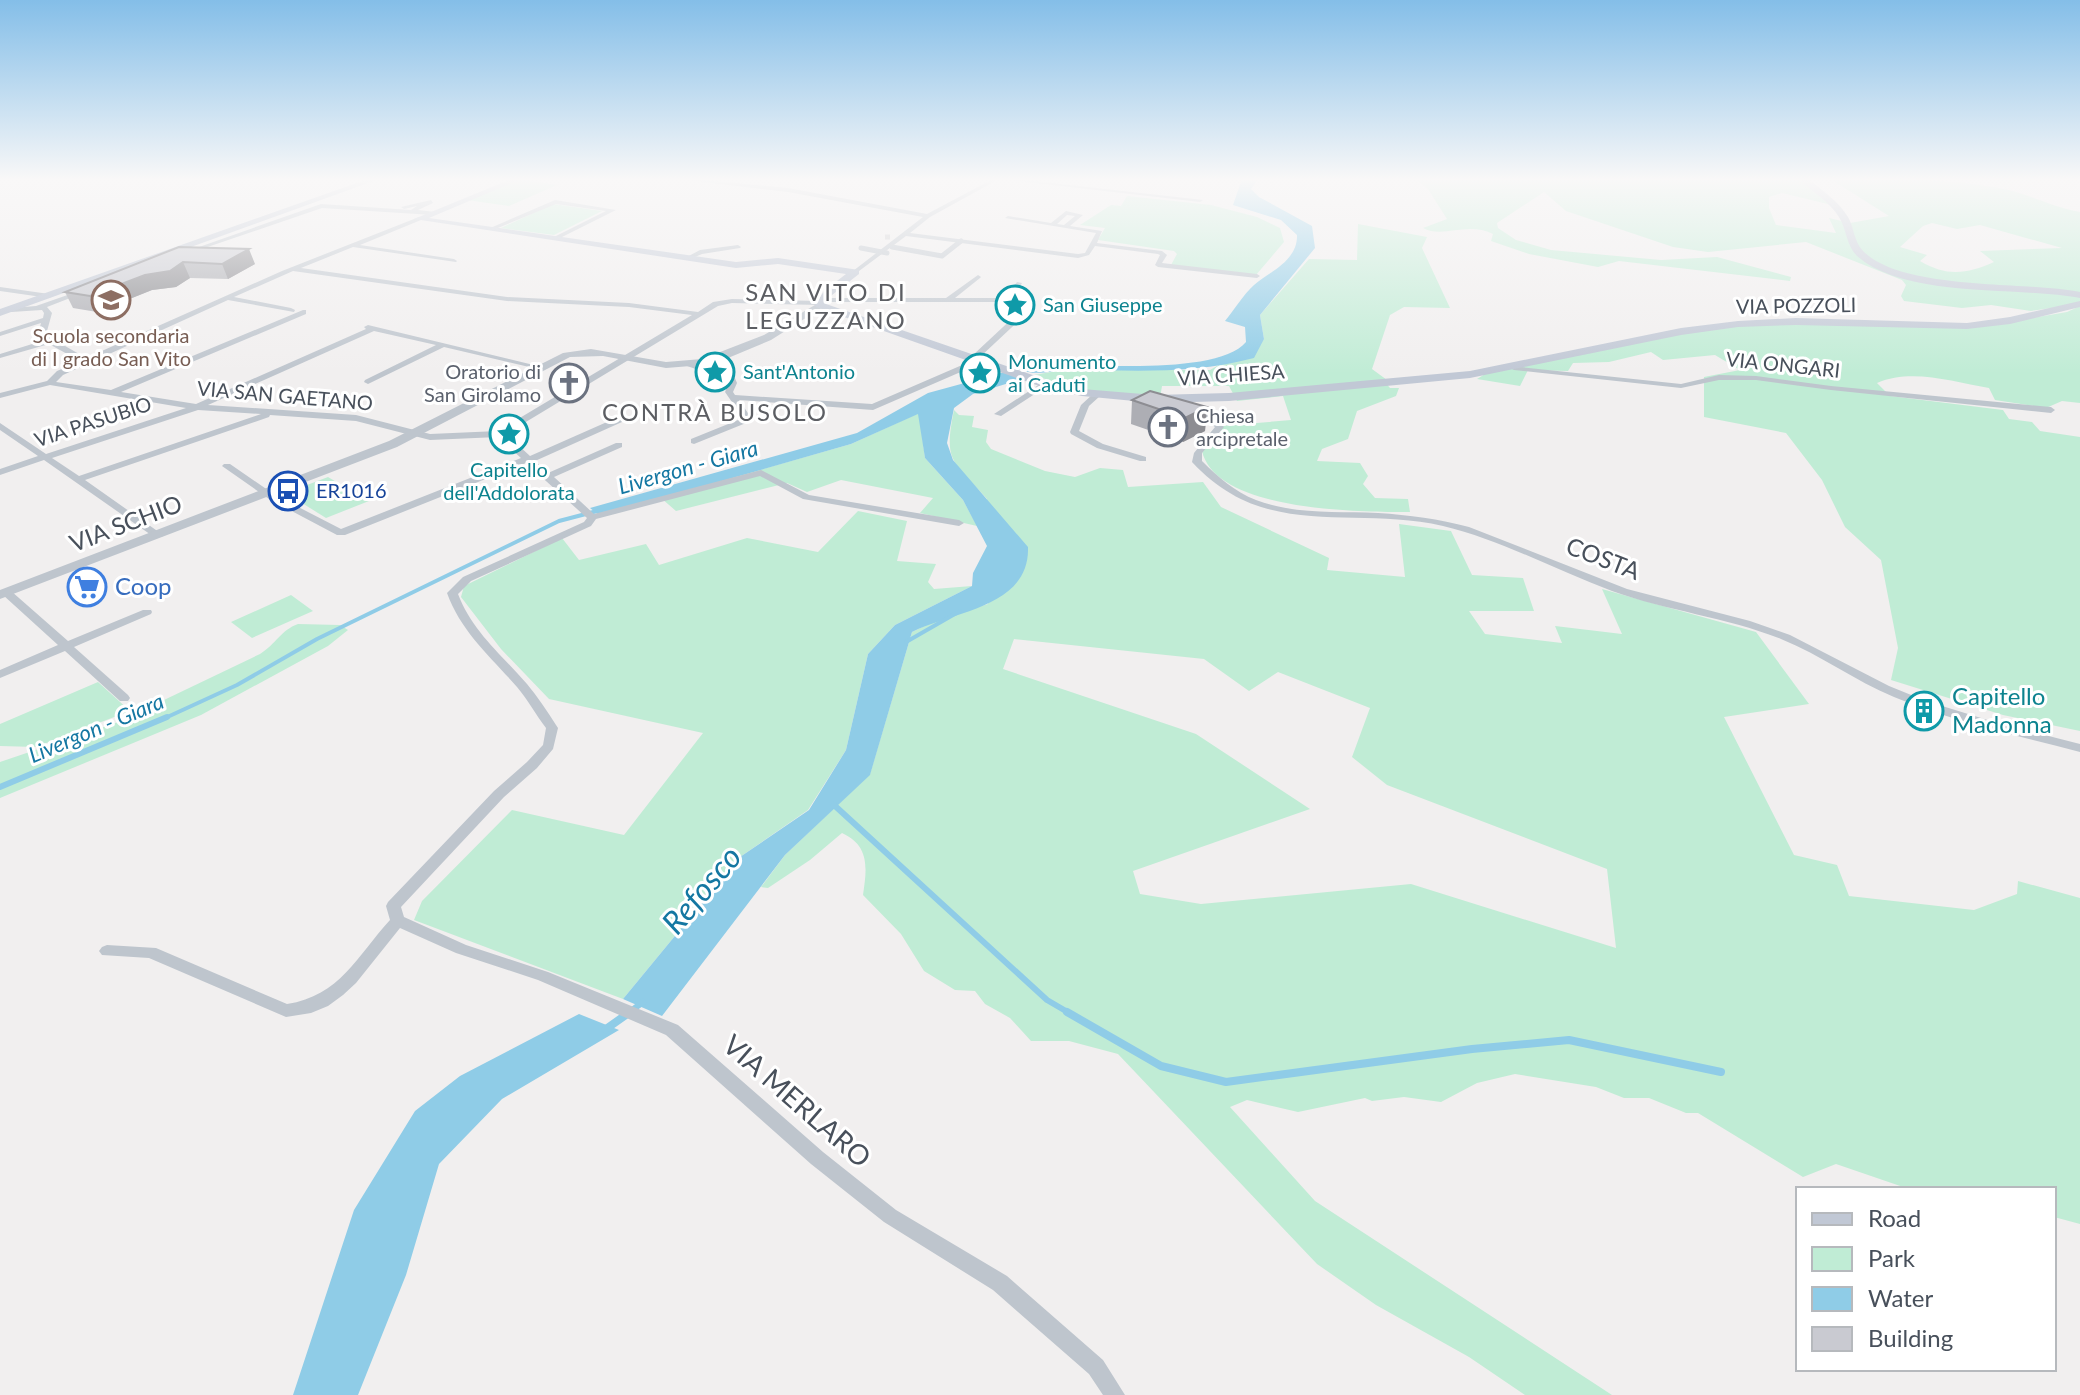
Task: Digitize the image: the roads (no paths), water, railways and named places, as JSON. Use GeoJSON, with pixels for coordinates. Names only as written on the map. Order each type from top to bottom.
{"type":"FeatureCollection","features":[{"type":"Feature","properties":{"kind":"main road"},"geometry":{"type":"LineString","coordinates":[[6,312],[194,244]]}},
{"type":"Feature","properties":{"kind":"main road"},"geometry":{"type":"LineString","coordinates":[[596,244],[736,265],[778,261],[855,272]]}},
{"type":"Feature","properties":{"kind":"main road","name":"VIA POZZOLI"},"geometry":{"type":"LineString","coordinates":[[1851,244],[1876,263],[1956,287],[2034,287],[2080,295]]}},
{"type":"Feature","properties":{"kind":"main road"},"geometry":{"type":"LineString","coordinates":[[822,303],[855,272]]}},
{"type":"Feature","properties":{"kind":"main road","name":"VIA CHIESA"},"geometry":{"type":"LineString","coordinates":[[822,303],[870,325],[979,358],[1046,384],[1096,396],[1180,400],[1514,368]]}},
{"type":"Feature","properties":{"kind":"main road","name":"VIA POZZOLI"},"geometry":{"type":"LineString","coordinates":[[1514,368],[1643,337],[1714,326],[1786,321],[1969,326],[2020,319],[2080,304]]}},
{"type":"Feature","properties":{"kind":"street"},"geometry":{"type":"LineString","coordinates":[[6,312],[39,307],[212,244]]}},
{"type":"Feature","properties":{"kind":"street"},"geometry":{"type":"LineString","coordinates":[[0,396],[50,383],[60,373],[291,269],[357,244]]}},
{"type":"Feature","properties":{"kind":"street"},"geometry":{"type":"LineString","coordinates":[[855,272],[895,244]]}},
{"type":"Feature","properties":{"kind":"street"},"geometry":{"type":"LineString","coordinates":[[861,248],[942,256],[957,244]]}},
{"type":"Feature","properties":{"kind":"street"},"geometry":{"type":"LineString","coordinates":[[985,244],[1078,256],[1087,254],[1093,244]]}},
{"type":"Feature","properties":{"kind":"street"},"geometry":{"type":"LineString","coordinates":[[1094,244],[1160,252],[1164,255],[1158,265],[1257,276]]}},
{"type":"Feature","properties":{"kind":"street"},"geometry":{"type":"LineString","coordinates":[[353,246],[454,261]]}},
{"type":"Feature","properties":{"kind":"street"},"geometry":{"type":"LineString","coordinates":[[688,258],[700,252],[738,247]]}},
{"type":"Feature","properties":{"kind":"street"},"geometry":{"type":"LineString","coordinates":[[291,269],[507,299],[629,305],[699,314]]}},
{"type":"Feature","properties":{"kind":"street"},"geometry":{"type":"LineString","coordinates":[[948,300],[978,277]]}},
{"type":"Feature","properties":{"kind":"street"},"geometry":{"type":"LineString","coordinates":[[1007,301],[1019,283]]}},
{"type":"Feature","properties":{"kind":"street"},"geometry":{"type":"LineString","coordinates":[[0,289],[49,296]]}},
{"type":"Feature","properties":{"kind":"street"},"geometry":{"type":"LineString","coordinates":[[227,298],[291,310]]}},
{"type":"Feature","properties":{"kind":"street"},"geometry":{"type":"LineString","coordinates":[[592,517],[583,505],[500,434],[716,304],[732,301],[822,303],[948,300],[1024,304],[1025,308],[979,358],[873,407],[734,397]]}},
{"type":"Feature","properties":{"kind":"street"},"geometry":{"type":"LineString","coordinates":[[691,366],[714,360],[788,326],[822,303]]}},
{"type":"Feature","properties":{"kind":"street"},"geometry":{"type":"LineString","coordinates":[[39,307],[48,313],[43,331],[50,341],[87,362]]}},
{"type":"Feature","properties":{"kind":"street"},"geometry":{"type":"LineString","coordinates":[[112,393],[303,312]]}},
{"type":"Feature","properties":{"kind":"street"},"geometry":{"type":"LineString","coordinates":[[0,334],[44,320]]}},
{"type":"Feature","properties":{"kind":"street","name":"VIA PASUBIO"},"geometry":{"type":"LineString","coordinates":[[0,472],[197,407],[371,328],[442,345]]}},
{"type":"Feature","properties":{"kind":"street"},"geometry":{"type":"LineString","coordinates":[[0,356],[50,341]]}},
{"type":"Feature","properties":{"kind":"street"},"geometry":{"type":"LineString","coordinates":[[368,382],[442,345],[542,368]]}},
{"type":"Feature","properties":{"kind":"street","name":"VIA SCHIO"},"geometry":{"type":"LineString","coordinates":[[3,594],[412,434],[542,368],[581,352],[691,366]]}},
{"type":"Feature","properties":{"kind":"street"},"geometry":{"type":"LineString","coordinates":[[691,366],[731,378],[733,383],[729,392],[748,419],[694,441]]}},
{"type":"Feature","properties":{"kind":"street","name":"VIA ONGARI"},"geometry":{"type":"LineString","coordinates":[[1514,368],[1681,386],[1701,379],[1737,375],[1826,388],[2051,410]]}},
{"type":"Feature","properties":{"kind":"street","name":"VIA SAN GAETANO"},"geometry":{"type":"LineString","coordinates":[[50,383],[197,407],[356,418],[412,434],[439,438],[500,434]]}},
{"type":"Feature","properties":{"kind":"street"},"geometry":{"type":"LineString","coordinates":[[998,414],[1046,384]]}},
{"type":"Feature","properties":{"kind":"street"},"geometry":{"type":"LineString","coordinates":[[0,403],[28,389]]}},
{"type":"Feature","properties":{"kind":"street"},"geometry":{"type":"LineString","coordinates":[[1096,396],[1085,405],[1074,432],[1100,446],[1143,459]]}},
{"type":"Feature","properties":{"kind":"street","name":"COSTA"},"geometry":{"type":"LineString","coordinates":[[1180,400],[1220,427],[1198,453],[1197,462],[1230,494],[1287,511],[1412,519],[1465,529],[1623,591],[1730,618],[1787,637],[1897,694],[2080,748]]}},
{"type":"Feature","properties":{"kind":"street"},"geometry":{"type":"LineString","coordinates":[[79,479],[273,412]]}},
{"type":"Feature","properties":{"kind":"street"},"geometry":{"type":"LineString","coordinates":[[227,466],[333,532],[350,532],[619,420]]}},
{"type":"Feature","properties":{"kind":"street"},"geometry":{"type":"LineString","coordinates":[[0,426],[48,456],[158,535]]}},
{"type":"Feature","properties":{"kind":"street"},"geometry":{"type":"LineString","coordinates":[[549,476],[619,445]]}},
{"type":"Feature","properties":{"kind":"street"},"geometry":{"type":"LineString","coordinates":[[107,951],[151,952],[286,1011],[302,1011],[332,998],[398,921],[393,906],[549,746],[552,728],[456,606],[452,593],[467,579],[588,524],[592,517],[761,473],[806,497],[959,523]]}},
{"type":"Feature","properties":{"kind":"street"},"geometry":{"type":"LineString","coordinates":[[3,594],[124,698]]}},
{"type":"Feature","properties":{"kind":"street"},"geometry":{"type":"LineString","coordinates":[[0,674],[147,612]]}},
{"type":"Feature","properties":{"kind":"street","name":"VIA MERLARO"},"geometry":{"type":"LineString","coordinates":[[398,921],[461,949],[646,1016],[672,1030],[817,1158],[890,1216],[1000,1283],[1096,1367],[1115,1395]]}},
{"type":"Feature","properties":{"kind":"water"},"geometry":{"type":"Polygon","coordinates":[[[1296,244],[1314,244],[1315,248],[1260,315],[1264,339],[1254,358],[1207,367],[1162,370],[1037,373],[1019,369],[1037,364],[1179,364],[1231,353],[1246,342],[1245,327],[1225,321],[1250,289],[1282,265],[1296,244]]]}},
{"type":"Feature","properties":{"kind":"water"},"geometry":{"type":"Polygon","coordinates":[[[1005,372],[1022,379],[973,394],[954,408],[947,443],[953,460],[1028,547],[1025,567],[1017,583],[987,604],[912,632],[870,775],[785,855],[662,1016],[623,999],[740,857],[809,810],[846,750],[868,654],[895,625],[972,586],[973,573],[987,546],[963,500],[925,458],[918,414],[851,444],[600,516],[590,508],[857,433],[928,393],[1005,372]]]}},
{"type":"Feature","properties":{"kind":"water"},"geometry":{"type":"Polygon","coordinates":[[[579,1014],[619,1030],[502,1099],[439,1164],[406,1275],[358,1395],[293,1395],[354,1210],[415,1111],[460,1076],[579,1014]]]}},
{"type":"Feature","properties":{"kind":"waterway","name":"Livergon - Giara"},"geometry":{"type":"LineString","coordinates":[[163,719],[237,685],[317,639],[559,521],[601,510]]}},
{"type":"Feature","properties":{"kind":"waterway","name":"Refosco"},"geometry":{"type":"LineString","coordinates":[[906,642],[960,611]]}},
{"type":"Feature","properties":{"kind":"waterway","name":"Livergon - Giara"},"geometry":{"type":"LineString","coordinates":[[0,787],[167,717]]}},
{"type":"Feature","properties":{"kind":"waterway"},"geometry":{"type":"LineString","coordinates":[[834,805],[1047,1000],[1071,1014]]}},
{"type":"Feature","properties":{"kind":"waterway","name":"Refosco"},"geometry":{"type":"LineString","coordinates":[[627,1014],[643,1002]]}},
{"type":"Feature","properties":{"kind":"waterway","name":"Refosco"},"geometry":{"type":"LineString","coordinates":[[606,1029],[630,1012]]}},
{"type":"Feature","properties":{"kind":"waterway"},"geometry":{"type":"LineString","coordinates":[[1067,1012],[1161,1066],[1226,1082],[1472,1049],[1569,1040],[1721,1072]]}},
{"type":"Feature","properties":{"kind":"place","name":"Scuola secondaria di I grado San Vito"},"geometry":{"type":"Point","coordinates":[111,300]}},
{"type":"Feature","properties":{"kind":"place","name":"San Giuseppe"},"geometry":{"type":"Point","coordinates":[1015,305]}},
{"type":"Feature","properties":{"kind":"place","name":"Sant'Antonio"},"geometry":{"type":"Point","coordinates":[715,372]}},
{"type":"Feature","properties":{"kind":"place","name":"Monumento ai Caduti"},"geometry":{"type":"Point","coordinates":[980,373]}},
{"type":"Feature","properties":{"kind":"place","name":"Oratorio di San Girolamo"},"geometry":{"type":"Point","coordinates":[569,383]}},
{"type":"Feature","properties":{"kind":"place","name":"Chiesa arcipretale"},"geometry":{"type":"Point","coordinates":[1168,427]}},
{"type":"Feature","properties":{"kind":"place","name":"Capitello dell'Addolorata"},"geometry":{"type":"Point","coordinates":[509,434]}},
{"type":"Feature","properties":{"kind":"place","name":"ER1016"},"geometry":{"type":"Point","coordinates":[288,491]}},
{"type":"Feature","properties":{"kind":"place","name":"Coop"},"geometry":{"type":"Point","coordinates":[87,587]}},
{"type":"Feature","properties":{"kind":"place","name":"Capitello Madonna"},"geometry":{"type":"Point","coordinates":[1924,711]}},
{"type":"Feature","properties":{"kind":"district","name":"SAN VITO DI LEGUZZANO"},"geometry":{"type":"Point","coordinates":[826,307]}},
{"type":"Feature","properties":{"kind":"district","name":"CONTRÀ BUSOLO"},"geometry":{"type":"Point","coordinates":[715,413]}}]}
